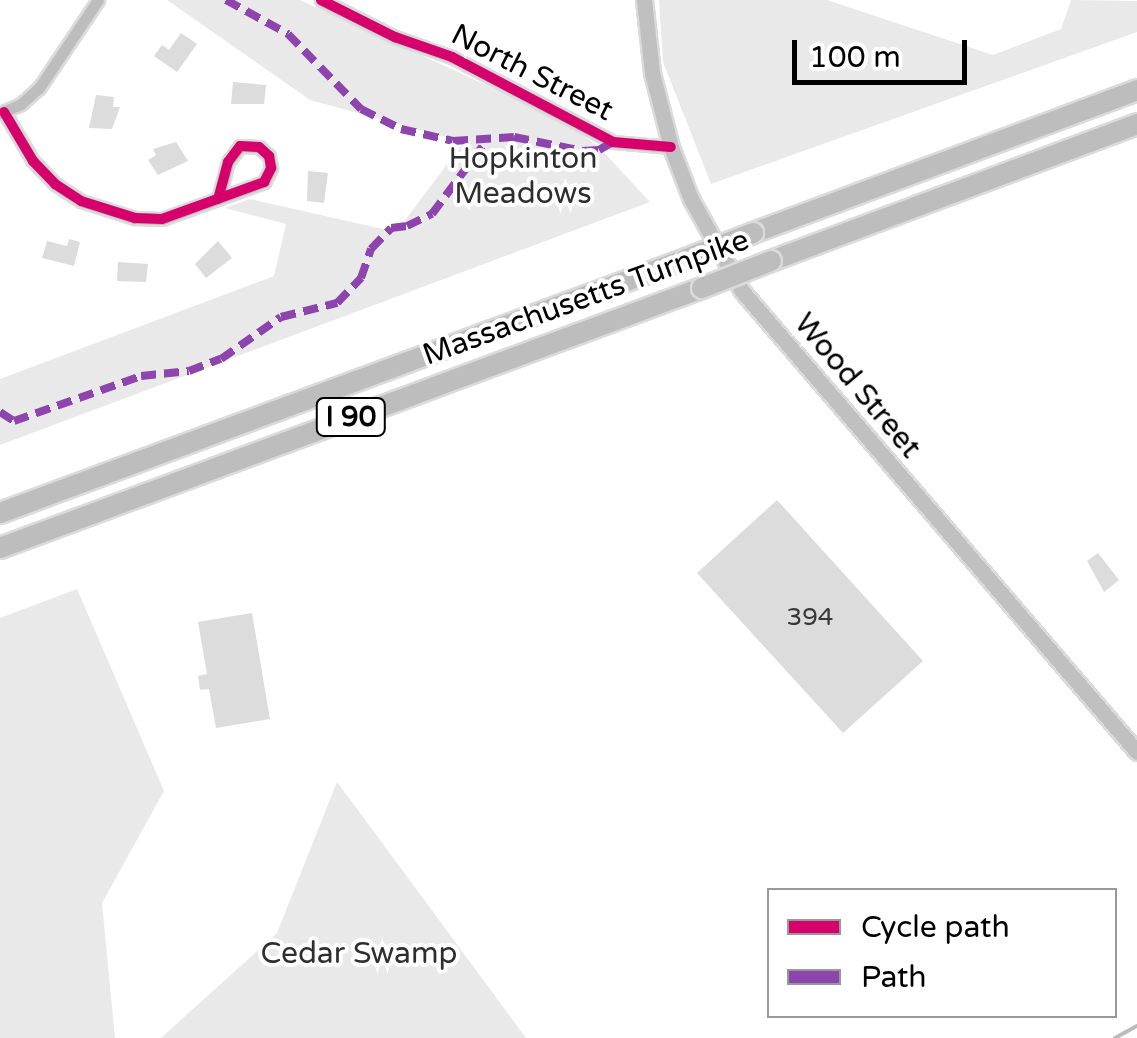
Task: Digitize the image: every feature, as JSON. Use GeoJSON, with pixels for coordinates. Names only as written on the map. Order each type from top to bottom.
{"type":"FeatureCollection","features":[{"type":"Feature","properties":{"kind":"highway","name":"Massachusetts Turnpike"},"geometry":{"type":"LineString","coordinates":[[0,513],[1137,90]]}},
{"type":"Feature","properties":{"kind":"highway","name":"Massachusetts Turnpike"},"geometry":{"type":"LineString","coordinates":[[0,548],[1137,124]]}},
{"type":"Feature","properties":{"kind":"main road","name":"Wood Street"},"geometry":{"type":"LineString","coordinates":[[644,0],[652,73],[671,147],[690,200],[742,291],[1136,750]]}},
{"type":"Feature","properties":{"kind":"street"},"geometry":{"type":"LineString","coordinates":[[98,0],[40,88],[2,112],[33,161],[80,201],[135,218],[162,220],[264,182],[272,168],[269,156],[259,147],[240,146],[228,162],[218,198]]}},
{"type":"Feature","properties":{"kind":"street","name":"North Street"},"geometry":{"type":"LineString","coordinates":[[321,0],[395,37],[452,58],[613,142],[671,147]]}},
{"type":"Feature","properties":{"kind":"green space","name":"Hopkinton Meadows"},"geometry":{"type":"Polygon","coordinates":[[[167,0],[300,0],[559,118],[599,147],[650,202],[0,445],[0,379],[274,276],[286,224],[225,208],[250,199],[396,232],[464,142],[310,100],[167,0]]]}},
{"type":"Feature","properties":{"kind":"green space"},"geometry":{"type":"Polygon","coordinates":[[[659,0],[827,0],[993,55],[1061,29],[1071,0],[1137,1],[1137,32],[711,184],[663,62],[659,0]]]}},
{"type":"Feature","properties":{"kind":"green space"},"geometry":{"type":"Polygon","coordinates":[[[77,589],[164,791],[102,903],[115,1038],[0,1038],[0,618],[77,589]]]}},
{"type":"Feature","properties":{"kind":"green space","name":"Cedar Swamp"},"geometry":{"type":"Polygon","coordinates":[[[337,782],[526,1038],[161,1038],[277,933],[337,782]]]}},
{"type":"Feature","properties":{"kind":"building"},"geometry":{"type":"Polygon","coordinates":[[[181,33],[197,44],[177,72],[154,56],[162,45],[169,50],[181,33]]]}},
{"type":"Feature","properties":{"kind":"building"},"geometry":{"type":"Polygon","coordinates":[[[233,82],[266,85],[264,104],[231,104],[233,82]]]}},
{"type":"Feature","properties":{"kind":"building"},"geometry":{"type":"Polygon","coordinates":[[[96,95],[114,97],[113,107],[120,107],[112,129],[89,128],[96,95]]]}},
{"type":"Feature","properties":{"kind":"building"},"geometry":{"type":"Polygon","coordinates":[[[176,142],[188,161],[158,175],[148,160],[156,155],[153,149],[176,142]]]}},
{"type":"Feature","properties":{"kind":"building"},"geometry":{"type":"Polygon","coordinates":[[[308,171],[328,173],[324,203],[307,201],[308,171]]]}},
{"type":"Feature","properties":{"kind":"building"},"geometry":{"type":"Polygon","coordinates":[[[69,239],[80,242],[74,266],[42,258],[47,241],[67,246],[69,239]]]}},
{"type":"Feature","properties":{"kind":"building"},"geometry":{"type":"Polygon","coordinates":[[[218,241],[232,258],[206,278],[195,264],[218,241]]]}},
{"type":"Feature","properties":{"kind":"building"},"geometry":{"type":"Polygon","coordinates":[[[118,262],[148,264],[146,282],[117,281],[118,262]]]}},
{"type":"Feature","properties":{"kind":"building"},"geometry":{"type":"Polygon","coordinates":[[[777,500],[923,661],[843,733],[697,573],[777,500]]]}},
{"type":"Feature","properties":{"kind":"building"},"geometry":{"type":"Polygon","coordinates":[[[1098,553],[1119,580],[1104,592],[1087,561],[1098,553]]]}},
{"type":"Feature","properties":{"kind":"building"},"geometry":{"type":"Polygon","coordinates":[[[252,613],[270,719],[216,728],[209,689],[200,690],[198,676],[207,674],[198,622],[252,613]]]}},
{"type":"Feature","properties":{"kind":"waterway"},"geometry":{"type":"LineString","coordinates":[[1115,1038],[1137,1026]]}},
{"type":"Feature","properties":{"kind":"marked path"},"geometry":{"type":"LineString","coordinates":[[226,0],[288,34],[361,109],[401,129],[453,141],[514,137],[583,151],[599,150],[613,142]]}},
{"type":"Feature","properties":{"kind":"marked path"},"geometry":{"type":"LineString","coordinates":[[0,412],[14,421],[141,376],[189,371],[221,359],[281,317],[337,303],[361,278],[371,249],[391,228],[407,226],[432,214],[488,139]]}},
{"type":"Feature","properties":{"kind":"cycle path"},"geometry":{"type":"LineString","coordinates":[[321,0],[395,37],[452,57],[613,142],[671,147]]}},
{"type":"Feature","properties":{"kind":"cycle path"},"geometry":{"type":"LineString","coordinates":[[4,112],[33,161],[55,184],[81,201],[135,218],[162,219],[264,182],[271,168],[269,156],[259,147],[240,146],[228,162],[218,199]]}}]}
